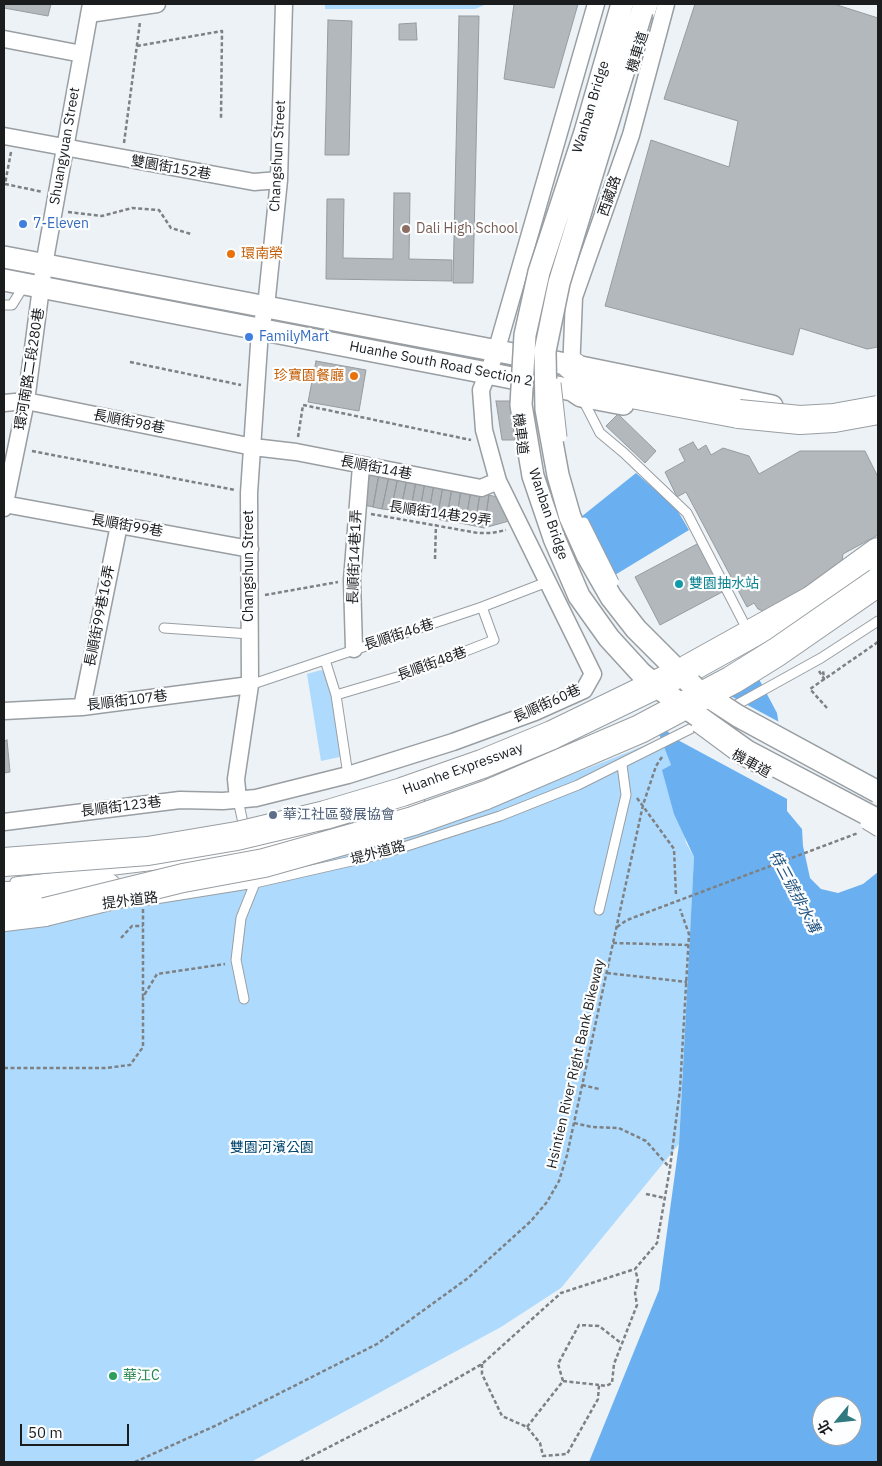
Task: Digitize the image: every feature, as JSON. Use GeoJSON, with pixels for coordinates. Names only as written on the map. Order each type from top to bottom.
{"type":"FeatureCollection","features":[{"type":"Feature","properties":{"kind":"highway"},"geometry":{"type":"LineString","coordinates":[[575,384],[739,414],[800,420],[834,418],[878,410]]}},
{"type":"Feature","properties":{"kind":"highway","name":"Huanhe Expressway"},"geometry":{"type":"LineString","coordinates":[[4,862],[148,850],[237,836],[325,815],[402,792],[482,764],[682,682],[751,636],[819,595],[878,552]]}},
{"type":"Feature","properties":{"kind":"highway"},"geometry":{"type":"LineString","coordinates":[[777,652],[878,570]]}},
{"type":"Feature","properties":{"kind":"highway"},"geometry":{"type":"LineString","coordinates":[[4,896],[43,895],[183,878],[264,864],[341,842],[486,795],[640,729],[732,680],[777,652],[878,582]]}},
{"type":"Feature","properties":{"kind":"highway"},"geometry":{"type":"LineString","coordinates":[[4,917],[45,912],[183,878]]}},
{"type":"Feature","properties":{"kind":"street","name":"Changshun Street"},"geometry":{"type":"LineString","coordinates":[[238,800],[236,779],[250,684],[249,493],[258,389],[260,330],[266,307],[279,180],[284,4]]}},
{"type":"Feature","properties":{"kind":"street"},"geometry":{"type":"LineString","coordinates":[[487,372],[496,352],[596,4]]}},
{"type":"Feature","properties":{"kind":"street","name":"Wanban Bridge"},"geometry":{"type":"LineString","coordinates":[[622,4],[584,132],[539,272],[525,335],[522,405],[533,476],[554,538],[579,596],[609,638],[641,673],[747,751],[872,825]]}},
{"type":"Feature","properties":{"kind":"street","name":"西藏路"},"geometry":{"type":"LineString","coordinates":[[575,384],[574,297],[631,135],[666,4]]}},
{"type":"Feature","properties":{"kind":"street"},"geometry":{"type":"LineString","coordinates":[[90,9],[150,5]]}},
{"type":"Feature","properties":{"kind":"street","name":"Wanban Bridge"},"geometry":{"type":"LineString","coordinates":[[647,8],[559,283],[545,351],[547,417],[558,475],[570,517],[587,555],[611,597],[636,629],[695,688],[738,716],[878,792]]}},
{"type":"Feature","properties":{"kind":"street","name":"Shuangyuan Street"},"geometry":{"type":"LineString","coordinates":[[34,286],[44,265],[90,9]]}},
{"type":"Feature","properties":{"kind":"street"},"geometry":{"type":"LineString","coordinates":[[4,40],[82,54]]}},
{"type":"Feature","properties":{"kind":"street","name":"雙園街152巷"},"geometry":{"type":"LineString","coordinates":[[9,137],[254,182],[279,180]]}},
{"type":"Feature","properties":{"kind":"street","name":"Huanhe South Road Section 2"},"geometry":{"type":"LineString","coordinates":[[4,257],[496,352],[575,384],[736,428],[828,431],[878,424]]}},
{"type":"Feature","properties":{"kind":"street","name":"Huanhe South Road Section 2"},"geometry":{"type":"LineString","coordinates":[[4,280],[181,312],[260,330],[487,372],[575,384],[771,406],[826,406],[878,397]]}},
{"type":"Feature","properties":{"kind":"street","name":"環河南路二段280巷"},"geometry":{"type":"LineString","coordinates":[[4,505],[26,401],[34,286]]}},
{"type":"Feature","properties":{"kind":"street","name":"長順街60巷"},"geometry":{"type":"LineString","coordinates":[[238,800],[256,798],[348,775],[453,742],[535,712],[584,690],[593,674],[498,481],[484,430],[481,390],[487,372]]}},
{"type":"Feature","properties":{"kind":"street","name":"長順街98巷"},"geometry":{"type":"LineString","coordinates":[[4,403],[26,401],[253,447]]}},
{"type":"Feature","properties":{"kind":"street"},"geometry":{"type":"LineString","coordinates":[[826,406],[828,431]]}},
{"type":"Feature","properties":{"kind":"street","name":"長順街14巷"},"geometry":{"type":"LineString","coordinates":[[253,447],[296,452],[480,488],[498,481]]}},
{"type":"Feature","properties":{"kind":"street","name":"長順街14巷1弄"},"geometry":{"type":"LineString","coordinates":[[354,650],[352,580],[361,466]]}},
{"type":"Feature","properties":{"kind":"street","name":"長順街99巷"},"geometry":{"type":"LineString","coordinates":[[4,505],[250,548]]}},
{"type":"Feature","properties":{"kind":"street","name":"長順街99巷16弄"},"geometry":{"type":"LineString","coordinates":[[82,707],[119,525]]}},
{"type":"Feature","properties":{"kind":"street","name":"長順街107巷"},"geometry":{"type":"LineString","coordinates":[[4,711],[82,707],[250,684]]}},
{"type":"Feature","properties":{"kind":"street","name":"長順街123巷"},"geometry":{"type":"LineString","coordinates":[[4,822],[180,800],[238,800]]}},
{"type":"Feature","properties":{"kind":"lane","name":"機車道"},"geometry":{"type":"LineString","coordinates":[[612,4],[574,146],[523,314],[515,390],[525,474],[546,536],[572,599],[605,647],[634,678],[716,743],[742,761],[775,778]]}},
{"type":"Feature","properties":{"kind":"lane","name":"機車道"},"geometry":{"type":"LineString","coordinates":[[620,592],[578,509],[566,470],[557,409],[554,354],[567,286],[647,8]]}},
{"type":"Feature","properties":{"kind":"lane"},"geometry":{"type":"LineString","coordinates":[[4,305],[12,305],[34,286]]}},
{"type":"Feature","properties":{"kind":"lane"},"geometry":{"type":"LineString","coordinates":[[575,384],[600,433],[624,453],[687,513],[751,636]]}},
{"type":"Feature","properties":{"kind":"lane","name":"長順街46巷"},"geometry":{"type":"LineString","coordinates":[[250,684],[482,607],[547,582]]}},
{"type":"Feature","properties":{"kind":"lane"},"geometry":{"type":"LineString","coordinates":[[626,599],[643,623],[699,681],[752,715],[878,784]]}},
{"type":"Feature","properties":{"kind":"lane","name":"長順街48巷"},"geometry":{"type":"LineString","coordinates":[[336,696],[407,674],[494,640],[482,607]]}},
{"type":"Feature","properties":{"kind":"lane","name":"堤外道路"},"geometry":{"type":"LineString","coordinates":[[255,884],[382,854],[500,816],[578,785],[652,750],[762,692],[821,658],[878,621]]}},
{"type":"Feature","properties":{"kind":"lane"},"geometry":{"type":"LineString","coordinates":[[164,628],[250,634]]}},
{"type":"Feature","properties":{"kind":"lane"},"geometry":{"type":"LineString","coordinates":[[325,660],[336,696],[348,775]]}},
{"type":"Feature","properties":{"kind":"lane"},"geometry":{"type":"LineString","coordinates":[[661,703],[682,682]]}},
{"type":"Feature","properties":{"kind":"lane"},"geometry":{"type":"LineString","coordinates":[[600,910],[626,795],[622,765]]}},
{"type":"Feature","properties":{"kind":"lane"},"geometry":{"type":"LineString","coordinates":[[800,790],[878,832]]}},
{"type":"Feature","properties":{"kind":"lane"},"geometry":{"type":"LineString","coordinates":[[238,800],[255,884],[241,918],[236,960],[244,999]]}},
{"type":"Feature","properties":{"kind":"lane"},"geometry":{"type":"LineString","coordinates":[[378,817],[433,800]]}},
{"type":"Feature","properties":{"kind":"lane"},"geometry":{"type":"LineString","coordinates":[[4,883],[198,860],[351,825]]}},
{"type":"Feature","properties":{"kind":"lane","name":"提外道路"},"geometry":{"type":"LineString","coordinates":[[143,900],[255,884]]}},
{"type":"Feature","properties":{"kind":"lane","name":"提外道路"},"geometry":{"type":"LineString","coordinates":[[4,910],[124,902]]}},
{"type":"Feature","properties":{"kind":"path"},"geometry":{"type":"LineString","coordinates":[[121,159],[137,46],[150,5]]}},
{"type":"Feature","properties":{"kind":"path"},"geometry":{"type":"LineString","coordinates":[[137,46],[222,31],[222,118]]}},
{"type":"Feature","properties":{"kind":"path"},"geometry":{"type":"LineString","coordinates":[[9,137],[5,184],[102,216],[132,208],[159,210],[171,228],[191,234]]}},
{"type":"Feature","properties":{"kind":"path"},"geometry":{"type":"LineString","coordinates":[[130,362],[258,389]]}},
{"type":"Feature","properties":{"kind":"path"},"geometry":{"type":"LineString","coordinates":[[296,452],[303,405],[487,444]]}},
{"type":"Feature","properties":{"kind":"path"},"geometry":{"type":"LineString","coordinates":[[16,448],[249,493]]}},
{"type":"Feature","properties":{"kind":"path","name":"長順街14巷29弄"},"geometry":{"type":"LineString","coordinates":[[356,511],[492,533],[519,526]]}},
{"type":"Feature","properties":{"kind":"path"},"geometry":{"type":"LineString","coordinates":[[435,559],[436,524]]}},
{"type":"Feature","properties":{"kind":"path"},"geometry":{"type":"LineString","coordinates":[[249,598],[352,580]]}},
{"type":"Feature","properties":{"kind":"path"},"geometry":{"type":"LineString","coordinates":[[827,708],[810,689],[878,642]]}},
{"type":"Feature","properties":{"kind":"path","name":"Hsintien River Right Bank Bikeway"},"geometry":{"type":"LineString","coordinates":[[135,1462],[217,1425],[377,1344],[468,1278],[531,1221],[547,1202],[559,1181],[574,1123],[643,805],[656,766],[664,753]]}},
{"type":"Feature","properties":{"kind":"path"},"geometry":{"type":"LineString","coordinates":[[626,795],[637,798],[674,849],[676,895]]}},
{"type":"Feature","properties":{"kind":"path"},"geometry":{"type":"LineString","coordinates":[[616,928],[627,920],[818,849],[872,825]]}},
{"type":"Feature","properties":{"kind":"path"},"geometry":{"type":"LineString","coordinates":[[4,1068],[105,1068],[130,1065],[143,1047],[143,900]]}},
{"type":"Feature","properties":{"kind":"path"},"geometry":{"type":"LineString","coordinates":[[300,1462],[411,1405],[482,1364],[561,1293],[635,1269],[657,1243],[670,1168],[680,1089],[688,945],[687,926],[680,909]]}},
{"type":"Feature","properties":{"kind":"path"},"geometry":{"type":"LineString","coordinates":[[121,938],[132,926],[143,926]]}},
{"type":"Feature","properties":{"kind":"path"},"geometry":{"type":"LineString","coordinates":[[613,944],[688,945]]}},
{"type":"Feature","properties":{"kind":"path"},"geometry":{"type":"LineString","coordinates":[[143,998],[157,974],[229,964]]}},
{"type":"Feature","properties":{"kind":"path"},"geometry":{"type":"LineString","coordinates":[[607,973],[687,982]]}},
{"type":"Feature","properties":{"kind":"path"},"geometry":{"type":"LineString","coordinates":[[582,1085],[599,1089]]}},
{"type":"Feature","properties":{"kind":"path"},"geometry":{"type":"LineString","coordinates":[[574,1123],[592,1127],[619,1128],[646,1141],[670,1168]]}},
{"type":"Feature","properties":{"kind":"path"},"geometry":{"type":"LineString","coordinates":[[646,1194],[665,1198]]}},
{"type":"Feature","properties":{"kind":"path"},"geometry":{"type":"LineString","coordinates":[[563,1381],[606,1386],[612,1382],[614,1364],[621,1342],[631,1325],[637,1305],[635,1293],[638,1280],[635,1269]]}},
{"type":"Feature","properties":{"kind":"path"},"geometry":{"type":"LineString","coordinates":[[563,1381],[558,1364],[579,1325],[599,1326],[621,1342]]}},
{"type":"Feature","properties":{"kind":"path"},"geometry":{"type":"LineString","coordinates":[[482,1364],[482,1374],[498,1410],[502,1416],[527,1427],[540,1443],[543,1456],[567,1454],[598,1400],[599,1385]]}},
{"type":"Feature","properties":{"kind":"path"},"geometry":{"type":"LineString","coordinates":[[527,1427],[563,1381]]}},
{"type":"Feature","properties":{"kind":"green space"},"geometry":{"type":"Polygon","coordinates":[[[325,4],[487,4],[475,9],[325,9],[325,4]]]}},
{"type":"Feature","properties":{"kind":"green space"},"geometry":{"type":"Polygon","coordinates":[[[321,670],[328,674],[333,708],[337,707],[344,756],[321,761],[307,674],[321,670]]]}},
{"type":"Feature","properties":{"kind":"green space","name":"雙園河濱公園"},"geometry":{"type":"Polygon","coordinates":[[[661,739],[671,765],[686,843],[694,857],[679,1144],[561,1288],[501,1327],[251,1462],[4,1462],[4,907],[498,804],[661,739]]]}},
{"type":"Feature","properties":{"kind":"water"},"geometry":{"type":"Polygon","coordinates":[[[636,473],[676,508],[689,530],[610,578],[581,517],[636,473]]]}},
{"type":"Feature","properties":{"kind":"water","name":"特三號排水溝"},"geometry":{"type":"Polygon","coordinates":[[[759,679],[777,713],[787,777],[787,811],[802,829],[803,846],[810,878],[821,889],[838,893],[863,884],[878,872],[878,1462],[589,1462],[659,1290],[679,1144],[694,857],[674,814],[662,770],[671,765],[659,734],[759,679]]]}},
{"type":"Feature","properties":{"kind":"pier"},"geometry":{"type":"Polygon","coordinates":[[[727,694],[781,723],[789,777],[789,800],[676,739],[664,728],[727,694]]]}},
{"type":"Feature","properties":{"kind":"building"},"geometry":{"type":"Polygon","coordinates":[[[4,4],[51,4],[48,16],[4,8],[4,4]]]}},
{"type":"Feature","properties":{"kind":"building"},"geometry":{"type":"Polygon","coordinates":[[[514,4],[578,4],[554,88],[504,79],[514,4]]]}},
{"type":"Feature","properties":{"kind":"building"},"geometry":{"type":"Polygon","coordinates":[[[695,4],[834,4],[878,18],[878,347],[867,349],[800,328],[793,355],[605,306],[651,140],[729,167],[738,121],[664,99],[695,4]]]}},
{"type":"Feature","properties":{"kind":"building"},"geometry":{"type":"Polygon","coordinates":[[[459,16],[479,16],[473,283],[453,283],[459,16]]]}},
{"type":"Feature","properties":{"kind":"building"},"geometry":{"type":"Polygon","coordinates":[[[328,20],[352,21],[349,155],[325,155],[328,20]]]}},
{"type":"Feature","properties":{"kind":"building"},"geometry":{"type":"Polygon","coordinates":[[[416,23],[417,40],[399,40],[399,24],[416,23]]]}},
{"type":"Feature","properties":{"kind":"building"},"geometry":{"type":"Polygon","coordinates":[[[394,193],[410,193],[409,259],[452,260],[452,281],[326,279],[327,199],[344,199],[343,258],[393,259],[394,193]]]}},
{"type":"Feature","properties":{"kind":"building"},"geometry":{"type":"Polygon","coordinates":[[[316,361],[366,370],[359,411],[308,402],[316,361]]]}},
{"type":"Feature","properties":{"kind":"building"},"geometry":{"type":"Polygon","coordinates":[[[496,401],[517,401],[521,440],[502,440],[496,401]]]}},
{"type":"Feature","properties":{"kind":"building"},"geometry":{"type":"Polygon","coordinates":[[[618,414],[656,451],[645,463],[606,426],[618,414]]]}},
{"type":"Feature","properties":{"kind":"building"},"geometry":{"type":"Polygon","coordinates":[[[693,442],[698,450],[706,445],[711,455],[723,448],[749,456],[759,474],[800,451],[865,451],[878,477],[878,535],[843,554],[842,561],[834,570],[774,608],[763,611],[758,609],[754,603],[747,607],[686,492],[677,497],[665,472],[685,461],[679,449],[693,442]]]}},
{"type":"Feature","properties":{"kind":"building"},"geometry":{"type":"Polygon","coordinates":[[[370,472],[379,474],[373,507],[364,505],[370,472]]]}},
{"type":"Feature","properties":{"kind":"building"},"geometry":{"type":"Polygon","coordinates":[[[379,474],[389,476],[382,509],[373,507],[379,474]]]}},
{"type":"Feature","properties":{"kind":"building"},"geometry":{"type":"Polygon","coordinates":[[[389,476],[398,477],[391,510],[382,509],[389,476]]]}},
{"type":"Feature","properties":{"kind":"building"},"geometry":{"type":"Polygon","coordinates":[[[398,477],[407,479],[400,512],[391,510],[398,477]]]}},
{"type":"Feature","properties":{"kind":"building"},"geometry":{"type":"Polygon","coordinates":[[[407,479],[416,481],[410,514],[400,512],[407,479]]]}},
{"type":"Feature","properties":{"kind":"building"},"geometry":{"type":"Polygon","coordinates":[[[416,481],[425,482],[419,515],[410,514],[416,481]]]}},
{"type":"Feature","properties":{"kind":"building"},"geometry":{"type":"Polygon","coordinates":[[[425,482],[434,484],[428,517],[419,515],[425,482]]]}},
{"type":"Feature","properties":{"kind":"building"},"geometry":{"type":"Polygon","coordinates":[[[434,484],[443,486],[437,519],[428,517],[434,484]]]}},
{"type":"Feature","properties":{"kind":"building"},"geometry":{"type":"Polygon","coordinates":[[[443,486],[452,488],[446,521],[437,519],[443,486]]]}},
{"type":"Feature","properties":{"kind":"building"},"geometry":{"type":"Polygon","coordinates":[[[452,488],[461,490],[456,522],[446,521],[452,488]]]}},
{"type":"Feature","properties":{"kind":"building"},"geometry":{"type":"Polygon","coordinates":[[[461,490],[471,491],[465,524],[456,522],[461,490]]]}},
{"type":"Feature","properties":{"kind":"building"},"geometry":{"type":"Polygon","coordinates":[[[471,491],[480,493],[475,526],[465,524],[471,491]]]}},
{"type":"Feature","properties":{"kind":"building"},"geometry":{"type":"Polygon","coordinates":[[[480,493],[489,495],[484,528],[475,526],[480,493]]]}},
{"type":"Feature","properties":{"kind":"building"},"geometry":{"type":"Polygon","coordinates":[[[489,495],[501,498],[509,521],[484,528],[489,495]]]}},
{"type":"Feature","properties":{"kind":"building","name":"雙園抽水站"},"geometry":{"type":"Polygon","coordinates":[[[699,543],[724,591],[660,625],[635,577],[699,543]]]}},
{"type":"Feature","properties":{"kind":"building"},"geometry":{"type":"Polygon","coordinates":[[[7,740],[10,772],[4,773],[4,741],[7,740]]]}},
{"type":"Feature","properties":{"kind":"place","name":"7-Eleven"},"geometry":{"type":"Point","coordinates":[23,224]}},
{"type":"Feature","properties":{"kind":"place","name":"Dali High School"},"geometry":{"type":"Point","coordinates":[406,229]}},
{"type":"Feature","properties":{"kind":"place","name":"環南榮"},"geometry":{"type":"Point","coordinates":[231,254]}},
{"type":"Feature","properties":{"kind":"place","name":"FamilyMart"},"geometry":{"type":"Point","coordinates":[249,337]}},
{"type":"Feature","properties":{"kind":"place","name":"珍寶園餐廳"},"geometry":{"type":"Point","coordinates":[354,376]}},
{"type":"Feature","properties":{"kind":"place","name":"雙園抽水站"},"geometry":{"type":"Point","coordinates":[679,584]}},
{"type":"Feature","properties":{"kind":"place","name":"華江社區發展協會"},"geometry":{"type":"Point","coordinates":[273,815]}},
{"type":"Feature","properties":{"kind":"place","name":"華江C"},"geometry":{"type":"Point","coordinates":[113,1376]}}]}
